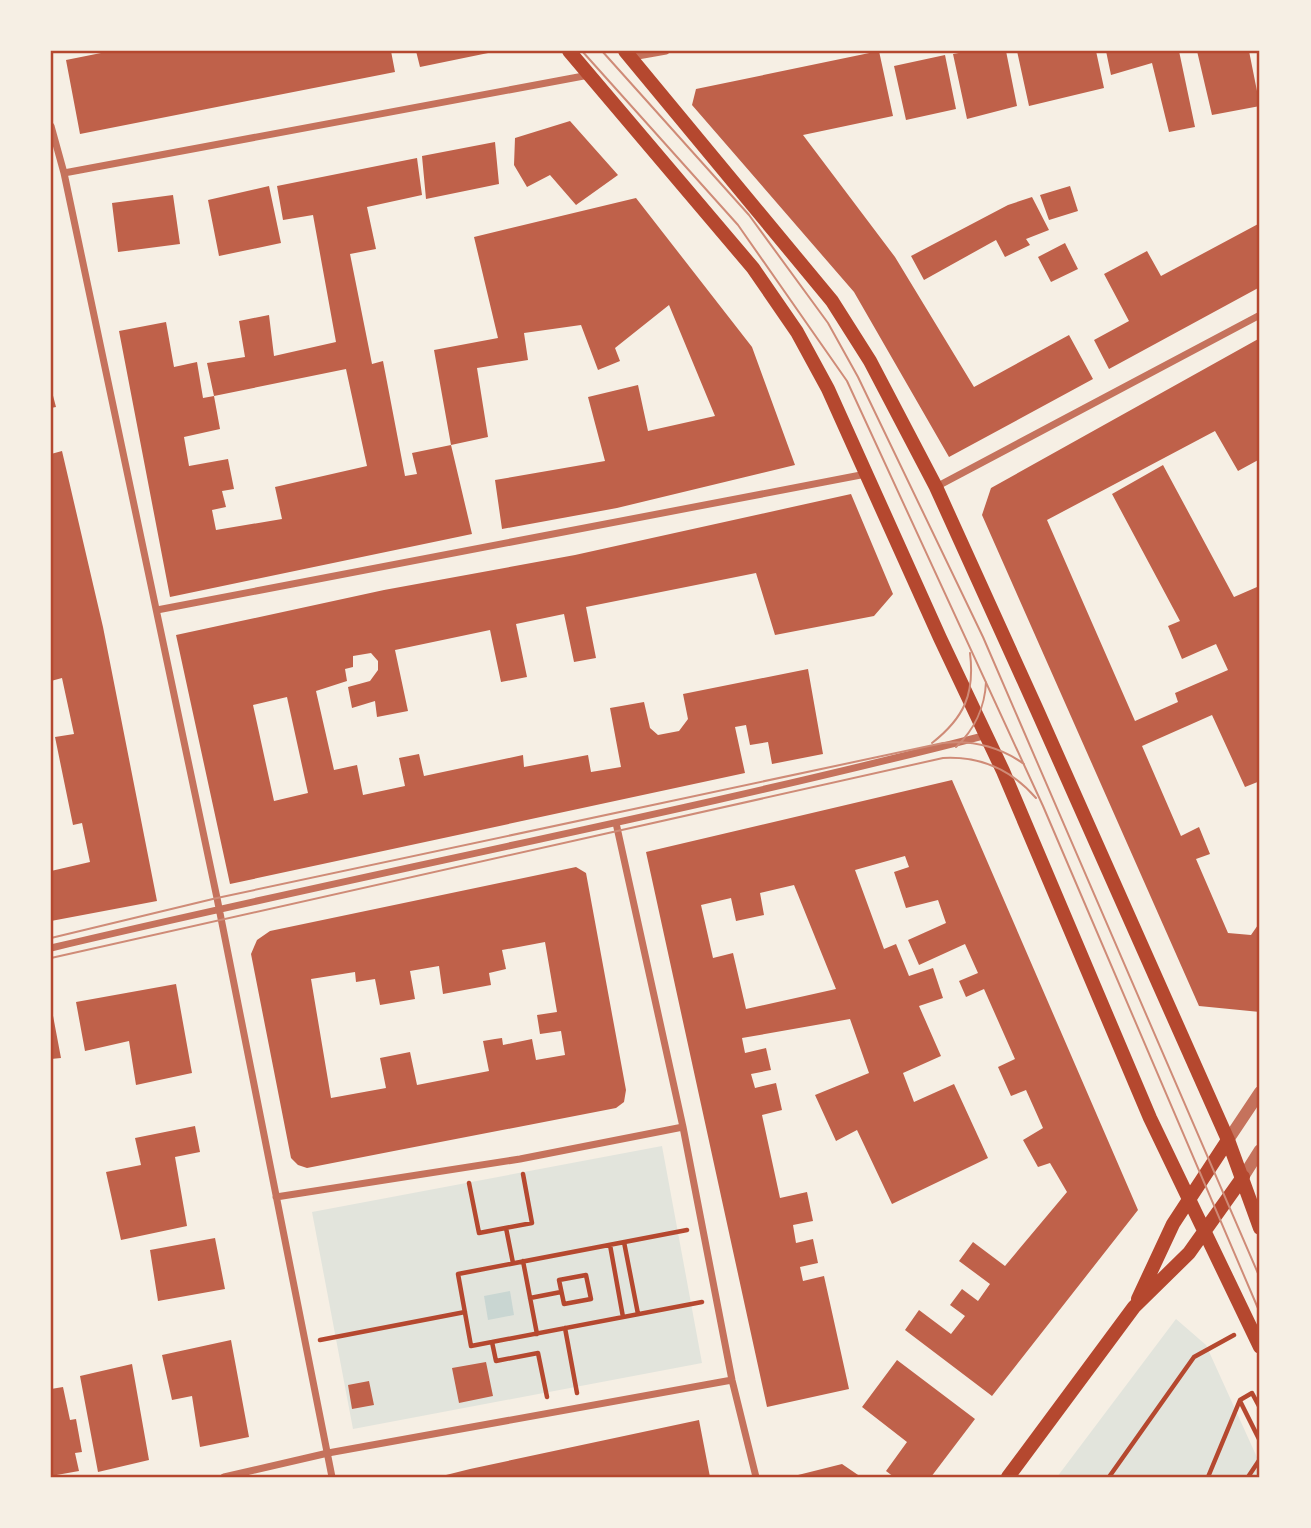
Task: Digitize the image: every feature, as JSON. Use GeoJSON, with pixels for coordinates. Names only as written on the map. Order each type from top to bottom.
{"type":"FeatureCollection","features":[{"type":"Feature","properties":{"kind":"main road"},"geometry":{"type":"LineString","coordinates":[[569,51],[753,268],[790,321],[828,389],[987,735],[1150,1118],[1260,1347]]}},
{"type":"Feature","properties":{"kind":"main road"},"geometry":{"type":"LineString","coordinates":[[628,54],[832,301],[870,361],[936,487],[1228,1140],[1260,1228]]}},
{"type":"Feature","properties":{"kind":"main road"},"geometry":{"type":"LineString","coordinates":[[1134,1307],[1173,1224],[1228,1140]]}},
{"type":"Feature","properties":{"kind":"main road"},"geometry":{"type":"LineString","coordinates":[[1008,1477],[1134,1307],[1206,1232],[1243,1177]]}},
{"type":"Feature","properties":{"kind":"street"},"geometry":{"type":"LineString","coordinates":[[628,54],[666,51]]}},
{"type":"Feature","properties":{"kind":"street"},"geometry":{"type":"LineString","coordinates":[[64,173],[590,75]]}},
{"type":"Feature","properties":{"kind":"street"},"geometry":{"type":"LineString","coordinates":[[51,126],[64,173],[157,610],[332,1477]]}},
{"type":"Feature","properties":{"kind":"street"},"geometry":{"type":"LineString","coordinates":[[936,487],[1260,315]]}},
{"type":"Feature","properties":{"kind":"street"},"geometry":{"type":"LineString","coordinates":[[157,610],[866,474]]}},
{"type":"Feature","properties":{"kind":"street"},"geometry":{"type":"LineString","coordinates":[[51,948],[218,908],[816,779],[987,735]]}},
{"type":"Feature","properties":{"kind":"street"},"geometry":{"type":"LineString","coordinates":[[616,823],[683,1127],[732,1380],[755,1477]]}},
{"type":"Feature","properties":{"kind":"street"},"geometry":{"type":"LineString","coordinates":[[1228,1140],[1260,1092]]}},
{"type":"Feature","properties":{"kind":"street"},"geometry":{"type":"LineString","coordinates":[[276,1197],[520,1159],[683,1127]]}},
{"type":"Feature","properties":{"kind":"street"},"geometry":{"type":"LineString","coordinates":[[1243,1177],[1260,1150]]}},
{"type":"Feature","properties":{"kind":"street"},"geometry":{"type":"LineString","coordinates":[[224,1477],[328,1453],[732,1380]]}},
{"type":"Feature","properties":{"kind":"path"},"geometry":{"type":"LineString","coordinates":[[466,1167],[479,1233],[532,1223],[520,1159]]}},
{"type":"Feature","properties":{"kind":"path"},"geometry":{"type":"LineString","coordinates":[[703,1227],[458,1274],[471,1346],[716,1299]]}},
{"type":"Feature","properties":{"kind":"path"},"geometry":{"type":"LineString","coordinates":[[506,1228],[513,1263]]}},
{"type":"Feature","properties":{"kind":"path"},"geometry":{"type":"LineString","coordinates":[[624,1242],[638,1314]]}},
{"type":"Feature","properties":{"kind":"path"},"geometry":{"type":"LineString","coordinates":[[610,1245],[623,1317]]}},
{"type":"Feature","properties":{"kind":"path"},"geometry":{"type":"LineString","coordinates":[[523,1261],[537,1334]]}},
{"type":"Feature","properties":{"kind":"path"},"geometry":{"type":"LineString","coordinates":[[586,1275],[591,1299],[564,1304],[561,1292],[559,1280],[586,1275]]}},
{"type":"Feature","properties":{"kind":"path"},"geometry":{"type":"LineString","coordinates":[[530,1298],[561,1292]]}},
{"type":"Feature","properties":{"kind":"path"},"geometry":{"type":"LineString","coordinates":[[305,1343],[465,1312]]}},
{"type":"Feature","properties":{"kind":"path"},"geometry":{"type":"LineString","coordinates":[[565,1328],[580,1408]]}},
{"type":"Feature","properties":{"kind":"path"},"geometry":{"type":"LineString","coordinates":[[1109,1477],[1194,1357],[1238,1332]]}},
{"type":"Feature","properties":{"kind":"path"},"geometry":{"type":"LineString","coordinates":[[492,1342],[496,1361],[538,1353],[550,1413]]}},
{"type":"Feature","properties":{"kind":"path"},"geometry":{"type":"LineString","coordinates":[[1208,1477],[1240,1400],[1252,1393],[1260,1408]]}},
{"type":"Feature","properties":{"kind":"path"},"geometry":{"type":"LineString","coordinates":[[1240,1400],[1260,1441]]}},
{"type":"Feature","properties":{"kind":"path"},"geometry":{"type":"LineString","coordinates":[[1248,1477],[1260,1461]]}},
{"type":"Feature","properties":{"kind":"shaded area"},"geometry":{"type":"Polygon","coordinates":[[[662,1146],[702,1363],[353,1429],[312,1212],[662,1146]]]}},
{"type":"Feature","properties":{"kind":"shaded area"},"geometry":{"type":"Polygon","coordinates":[[[510,1291],[514,1315],[488,1320],[484,1296],[510,1291]]]}},
{"type":"Feature","properties":{"kind":"shaded area"},"geometry":{"type":"Polygon","coordinates":[[[1176,1319],[1206,1345],[1260,1464],[1260,1477],[1057,1477],[1176,1319]]]}},
{"type":"Feature","properties":{"kind":"building"},"geometry":{"type":"Polygon","coordinates":[[[111,51],[391,51],[395,72],[80,134],[66,60],[111,51]]]}},
{"type":"Feature","properties":{"kind":"building"},"geometry":{"type":"Polygon","coordinates":[[[416,51],[493,51],[493,52],[420,67],[416,51]]]}},
{"type":"Feature","properties":{"kind":"building"},"geometry":{"type":"Polygon","coordinates":[[[879,51],[893,116],[803,135],[895,257],[974,387],[1069,335],[1093,379],[949,457],[854,292],[692,105],[696,89],[879,51]]]}},
{"type":"Feature","properties":{"kind":"building"},"geometry":{"type":"Polygon","coordinates":[[[1006,51],[1017,106],[967,119],[953,54],[1006,51]]]}},
{"type":"Feature","properties":{"kind":"building"},"geometry":{"type":"Polygon","coordinates":[[[1017,51],[1096,51],[1104,88],[1029,106],[1017,51]]]}},
{"type":"Feature","properties":{"kind":"building"},"geometry":{"type":"Polygon","coordinates":[[[1106,51],[1179,51],[1195,127],[1169,132],[1152,63],[1111,75],[1106,51]]]}},
{"type":"Feature","properties":{"kind":"building"},"geometry":{"type":"Polygon","coordinates":[[[1197,51],[1249,51],[1260,106],[1212,115],[1197,51]]]}},
{"type":"Feature","properties":{"kind":"building"},"geometry":{"type":"Polygon","coordinates":[[[945,55],[956,109],[906,120],[894,66],[945,55]]]}},
{"type":"Feature","properties":{"kind":"building"},"geometry":{"type":"Polygon","coordinates":[[[570,121],[618,175],[576,205],[550,175],[527,187],[514,165],[515,138],[570,121]]]}},
{"type":"Feature","properties":{"kind":"building"},"geometry":{"type":"Polygon","coordinates":[[[495,142],[499,184],[426,199],[422,156],[495,142]]]}},
{"type":"Feature","properties":{"kind":"building"},"geometry":{"type":"Polygon","coordinates":[[[417,158],[422,195],[367,207],[376,249],[350,254],[372,364],[383,361],[405,476],[417,474],[412,453],[451,445],[472,534],[170,597],[119,331],[166,322],[174,367],[197,362],[203,398],[214,396],[207,363],[245,357],[239,321],[269,315],[274,356],[336,342],[313,215],[283,220],[277,186],[417,158]],[[346,369],[214,396],[220,429],[184,437],[189,466],[228,459],[234,489],[222,491],[226,507],[212,510],[216,530],[282,519],[275,487],[367,466],[346,369]]]}},
{"type":"Feature","properties":{"kind":"building"},"geometry":{"type":"Polygon","coordinates":[[[269,186],[281,243],[219,256],[208,200],[269,186]]]}},
{"type":"Feature","properties":{"kind":"building"},"geometry":{"type":"Polygon","coordinates":[[[1070,186],[1078,211],[1049,220],[1040,195],[1070,186]]]}},
{"type":"Feature","properties":{"kind":"building"},"geometry":{"type":"Polygon","coordinates":[[[173,195],[180,244],[118,252],[112,203],[173,195]]]}},
{"type":"Feature","properties":{"kind":"building"},"geometry":{"type":"Polygon","coordinates":[[[1032,197],[1049,230],[1026,239],[1030,245],[1005,257],[996,240],[924,280],[911,256],[1008,205],[1032,197]]]}},
{"type":"Feature","properties":{"kind":"building"},"geometry":{"type":"Polygon","coordinates":[[[636,198],[752,347],[795,465],[617,508],[502,529],[495,480],[605,461],[588,397],[638,385],[648,431],[715,416],[669,305],[615,348],[620,361],[598,370],[581,325],[524,333],[528,360],[477,368],[488,437],[451,445],[434,350],[498,338],[474,237],[636,198]]]}},
{"type":"Feature","properties":{"kind":"building"},"geometry":{"type":"Polygon","coordinates":[[[1260,223],[1260,287],[1109,369],[1094,340],[1129,321],[1104,274],[1147,251],[1161,276],[1260,223]]]}},
{"type":"Feature","properties":{"kind":"building"},"geometry":{"type":"Polygon","coordinates":[[[1065,243],[1078,269],[1051,282],[1038,257],[1065,243]]]}},
{"type":"Feature","properties":{"kind":"building"},"geometry":{"type":"Polygon","coordinates":[[[1260,338],[1260,437],[1257,439],[1260,459],[1238,471],[1215,431],[1047,520],[1135,721],[1178,702],[1175,693],[1228,670],[1216,644],[1182,659],[1168,626],[1180,621],[1112,494],[1163,465],[1234,597],[1257,587],[1260,595],[1260,781],[1245,787],[1212,715],[1142,746],[1181,836],[1199,827],[1210,854],[1196,859],[1228,933],[1251,935],[1260,922],[1260,1012],[1199,1006],[982,515],[991,488],[1260,338]]]}},
{"type":"Feature","properties":{"kind":"building"},"geometry":{"type":"Polygon","coordinates":[[[51,388],[56,407],[51,408],[51,388]]]}},
{"type":"Feature","properties":{"kind":"building"},"geometry":{"type":"Polygon","coordinates":[[[62,451],[103,627],[157,901],[51,921],[51,871],[90,862],[82,823],[73,825],[55,737],[74,734],[62,678],[51,681],[51,454],[62,451]]]}},
{"type":"Feature","properties":{"kind":"building"},"geometry":{"type":"Polygon","coordinates":[[[851,494],[893,594],[874,616],[775,635],[756,573],[586,607],[596,658],[574,662],[564,614],[516,624],[527,677],[501,682],[490,630],[395,650],[408,711],[377,717],[375,701],[352,708],[348,687],[370,681],[378,670],[378,661],[371,653],[353,656],[353,667],[345,669],[347,681],[316,691],[334,770],[357,765],[363,795],[405,786],[399,758],[419,754],[424,776],[523,755],[524,767],[588,755],[591,772],[621,767],[610,708],[644,702],[650,728],[658,735],[679,731],[688,719],[683,694],[808,669],[823,754],[772,764],[768,742],[750,745],[746,725],[735,727],[745,773],[230,884],[176,635],[384,590],[575,555],[851,494]],[[287,697],[253,705],[274,801],[308,793],[287,697]]]}},
{"type":"Feature","properties":{"kind":"building"},"geometry":{"type":"Polygon","coordinates":[[[952,780],[1138,1210],[992,1396],[905,1330],[919,1310],[951,1334],[965,1316],[950,1305],[962,1289],[978,1301],[990,1284],[959,1261],[973,1242],[1005,1266],[1067,1192],[1050,1163],[1038,1167],[1023,1140],[1043,1128],[1026,1090],[1011,1096],[998,1067],[1015,1059],[984,989],[966,997],[959,981],[978,973],[965,944],[919,965],[908,940],[946,923],[938,900],[906,908],[894,872],[909,867],[905,856],[855,870],[884,949],[896,944],[909,976],[933,968],[943,998],[919,1006],[941,1056],[903,1073],[914,1102],[954,1084],[988,1158],[892,1204],[857,1130],[836,1141],[815,1095],[869,1073],[850,1019],[742,1038],[745,1053],[766,1048],[771,1070],[751,1074],[755,1088],[776,1083],[782,1110],[762,1115],[780,1198],[807,1192],[813,1221],[793,1225],[796,1243],[813,1239],[818,1263],[800,1267],[803,1281],[824,1276],[849,1389],[767,1407],[646,852],[952,780]],[[794,885],[760,893],[764,915],[736,921],[731,898],[701,905],[713,958],[733,953],[746,1009],[836,989],[794,885]]]}},
{"type":"Feature","properties":{"kind":"building"},"geometry":{"type":"Polygon","coordinates":[[[576,867],[586,873],[626,1090],[624,1102],[616,1108],[307,1168],[298,1165],[291,1158],[251,954],[257,940],[270,931],[576,867]],[[545,942],[502,950],[506,969],[489,973],[491,985],[443,994],[439,966],[410,971],[415,999],[380,1005],[375,979],[356,982],[355,972],[311,979],[331,1098],[386,1088],[380,1058],[410,1052],[417,1085],[489,1071],[483,1041],[502,1038],[503,1045],[532,1039],[536,1060],[565,1055],[561,1031],[540,1034],[537,1015],[557,1012],[545,942]]]}},
{"type":"Feature","properties":{"kind":"building"},"geometry":{"type":"Polygon","coordinates":[[[176,984],[192,1073],[136,1085],[129,1041],[85,1051],[76,1002],[176,984]]]}},
{"type":"Feature","properties":{"kind":"building"},"geometry":{"type":"Polygon","coordinates":[[[51,1005],[61,1058],[51,1059],[51,1005]]]}},
{"type":"Feature","properties":{"kind":"building"},"geometry":{"type":"Polygon","coordinates":[[[195,1126],[200,1152],[175,1157],[187,1226],[121,1240],[106,1172],[141,1165],[135,1138],[195,1126]]]}},
{"type":"Feature","properties":{"kind":"building"},"geometry":{"type":"Polygon","coordinates":[[[215,1238],[225,1289],[158,1301],[150,1250],[215,1238]]]}},
{"type":"Feature","properties":{"kind":"building"},"geometry":{"type":"Polygon","coordinates":[[[231,1340],[249,1437],[200,1447],[192,1396],[172,1400],[162,1355],[231,1340]]]}},
{"type":"Feature","properties":{"kind":"building"},"geometry":{"type":"Polygon","coordinates":[[[897,1360],[975,1419],[931,1477],[894,1477],[886,1471],[907,1442],[862,1407],[897,1360]]]}},
{"type":"Feature","properties":{"kind":"building"},"geometry":{"type":"Polygon","coordinates":[[[486,1362],[493,1396],[459,1403],[452,1368],[486,1362]]]}},
{"type":"Feature","properties":{"kind":"building"},"geometry":{"type":"Polygon","coordinates":[[[132,1364],[149,1460],[98,1472],[80,1376],[132,1364]]]}},
{"type":"Feature","properties":{"kind":"building"},"geometry":{"type":"Polygon","coordinates":[[[369,1381],[374,1405],[352,1409],[348,1385],[369,1381]]]}},
{"type":"Feature","properties":{"kind":"building"},"geometry":{"type":"Polygon","coordinates":[[[63,1387],[70,1420],[76,1419],[82,1452],[75,1453],[79,1471],[51,1476],[51,1389],[63,1387]]]}},
{"type":"Feature","properties":{"kind":"building"},"geometry":{"type":"Polygon","coordinates":[[[699,1420],[710,1477],[438,1477],[470,1469],[699,1420]]]}},
{"type":"Feature","properties":{"kind":"building"},"geometry":{"type":"Polygon","coordinates":[[[842,1464],[861,1477],[794,1477],[794,1476],[842,1464]]]}},
{"type":"Feature","properties":{"kind":"tram line"},"geometry":{"type":"LineString","coordinates":[[582,51],[738,225],[847,381],[1043,806],[1260,1313]]}},
{"type":"Feature","properties":{"kind":"tram line"},"geometry":{"type":"LineString","coordinates":[[602,51],[749,215],[828,323],[858,377],[983,637],[1260,1278]]}},
{"type":"Feature","properties":{"kind":"tram line"},"geometry":{"type":"LineString","coordinates":[[932,743],[952,724],[965,704],[971,681],[970,653]]}},
{"type":"Feature","properties":{"kind":"tram line"},"geometry":{"type":"LineString","coordinates":[[956,747],[977,718],[986,682]]}},
{"type":"Feature","properties":{"kind":"tram line"},"geometry":{"type":"LineString","coordinates":[[51,938],[217,898],[943,743],[986,746],[1024,764]]}},
{"type":"Feature","properties":{"kind":"tram line"},"geometry":{"type":"LineString","coordinates":[[51,958],[943,758],[970,759],[994,766],[1016,779],[1036,798]]}}]}
